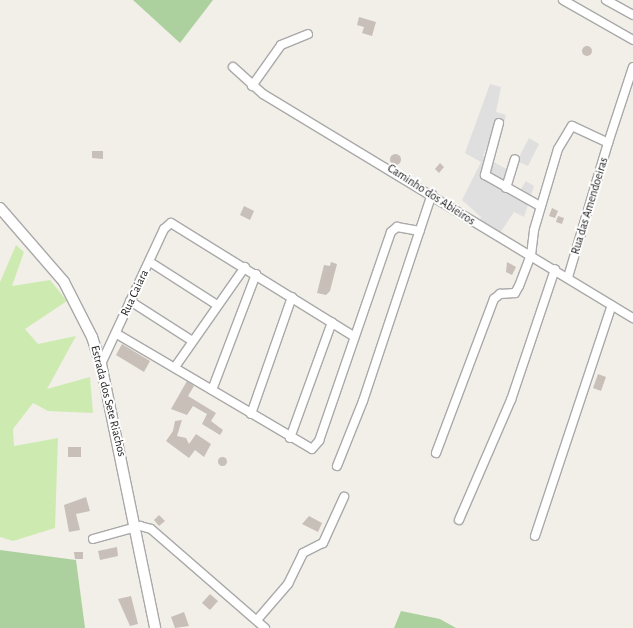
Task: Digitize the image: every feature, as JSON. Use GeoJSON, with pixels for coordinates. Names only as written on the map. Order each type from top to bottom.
{"type":"FeatureCollection","features":[{"type":"Feature","properties":{"kind":"street"},"geometry":{"type":"LineString","coordinates":[[563,0],[633,40]]}},
{"type":"Feature","properties":{"kind":"street"},"geometry":{"type":"LineString","coordinates":[[606,0],[633,15]]}},
{"type":"Feature","properties":{"kind":"street"},"geometry":{"type":"LineString","coordinates":[[252,86],[281,45],[308,34]]}},
{"type":"Feature","properties":{"kind":"street","name":"Caminho dos Abieiros"},"geometry":{"type":"LineString","coordinates":[[232,67],[252,86],[432,194],[478,227],[555,269],[633,318]]}},
{"type":"Feature","properties":{"kind":"street"},"geometry":{"type":"LineString","coordinates":[[608,144],[633,67]]}},
{"type":"Feature","properties":{"kind":"street"},"geometry":{"type":"LineString","coordinates":[[499,123],[484,173],[506,188],[540,206]]}},
{"type":"Feature","properties":{"kind":"street","name":"Rua das Amendoeiras"},"geometry":{"type":"LineString","coordinates":[[436,453],[494,299],[500,294],[516,292],[531,255],[540,206],[558,149],[569,128],[574,127],[608,144],[568,277]]}},
{"type":"Feature","properties":{"kind":"street"},"geometry":{"type":"LineString","coordinates":[[506,188],[515,159]]}},
{"type":"Feature","properties":{"kind":"street"},"geometry":{"type":"LineString","coordinates":[[337,466],[363,401],[432,194]]}},
{"type":"Feature","properties":{"kind":"street","name":"Estrada dos Sete Riachos"},"geometry":{"type":"LineString","coordinates":[[0,208],[64,282],[84,317],[101,364],[155,628]]}},
{"type":"Feature","properties":{"kind":"street","name":"Rua Caiara"},"geometry":{"type":"LineString","coordinates":[[101,364],[117,334],[130,301],[171,223],[245,267]]}},
{"type":"Feature","properties":{"kind":"street"},"geometry":{"type":"LineString","coordinates":[[117,334],[175,367],[307,449],[317,445],[353,336],[393,229],[420,231]]}},
{"type":"Feature","properties":{"kind":"street"},"geometry":{"type":"LineString","coordinates":[[150,262],[217,305]]}},
{"type":"Feature","properties":{"kind":"street"},"geometry":{"type":"LineString","coordinates":[[175,367],[192,340],[245,267],[353,336]]}},
{"type":"Feature","properties":{"kind":"street"},"geometry":{"type":"LineString","coordinates":[[459,520],[511,400],[555,269]]}},
{"type":"Feature","properties":{"kind":"street"},"geometry":{"type":"LineString","coordinates":[[212,390],[256,274]]}},
{"type":"Feature","properties":{"kind":"street"},"geometry":{"type":"LineString","coordinates":[[251,414],[292,297]]}},
{"type":"Feature","properties":{"kind":"street"},"geometry":{"type":"LineString","coordinates":[[130,301],[192,340]]}},
{"type":"Feature","properties":{"kind":"street"},"geometry":{"type":"LineString","coordinates":[[535,536],[612,305]]}},
{"type":"Feature","properties":{"kind":"street"},"geometry":{"type":"LineString","coordinates":[[290,438],[332,322]]}},
{"type":"Feature","properties":{"kind":"street"},"geometry":{"type":"LineString","coordinates":[[257,620],[288,584],[303,553],[323,543],[344,497]]}},
{"type":"Feature","properties":{"kind":"street"},"geometry":{"type":"LineString","coordinates":[[93,539],[143,526],[155,532],[265,628]]}},
{"type":"Feature","properties":{"kind":"shaded area"},"geometry":{"type":"Polygon","coordinates":[[[490,84],[501,87],[496,112],[506,115],[498,148],[488,144],[483,156],[508,170],[502,184],[519,192],[526,181],[534,186],[524,217],[514,212],[500,233],[492,226],[488,231],[478,226],[481,217],[462,200],[481,162],[465,153],[490,84]]]}},
{"type":"Feature","properties":{"kind":"shaded area"},"geometry":{"type":"Polygon","coordinates":[[[529,138],[539,144],[528,166],[517,161],[529,138]]]}},
{"type":"Feature","properties":{"kind":"green space"},"geometry":{"type":"Polygon","coordinates":[[[133,0],[213,0],[180,43],[133,0]]]}},
{"type":"Feature","properties":{"kind":"green space"},"geometry":{"type":"Polygon","coordinates":[[[16,245],[24,252],[12,286],[50,280],[67,301],[25,329],[38,344],[76,336],[47,389],[90,377],[93,413],[48,411],[33,403],[13,429],[14,446],[58,438],[55,528],[13,541],[0,537],[0,282],[16,245]]]}},
{"type":"Feature","properties":{"kind":"green space"},"geometry":{"type":"Polygon","coordinates":[[[0,550],[76,560],[85,628],[0,628],[0,550]]]}},
{"type":"Feature","properties":{"kind":"green space"},"geometry":{"type":"Polygon","coordinates":[[[401,611],[440,619],[456,628],[394,628],[401,611]]]}},
{"type":"Feature","properties":{"kind":"building"},"geometry":{"type":"Polygon","coordinates":[[[359,17],[376,22],[372,36],[362,33],[364,27],[357,25],[359,17]]]}},
{"type":"Feature","properties":{"kind":"building"},"geometry":{"type":"Polygon","coordinates":[[[585,46],[589,46],[592,51],[589,56],[585,56],[582,53],[582,49],[585,46]]]}},
{"type":"Feature","properties":{"kind":"building"},"geometry":{"type":"Polygon","coordinates":[[[92,151],[103,151],[103,159],[92,158],[92,151]]]}},
{"type":"Feature","properties":{"kind":"building"},"geometry":{"type":"Polygon","coordinates":[[[395,153],[399,155],[401,159],[399,163],[395,165],[391,163],[389,159],[391,155],[395,153]]]}},
{"type":"Feature","properties":{"kind":"building"},"geometry":{"type":"Polygon","coordinates":[[[440,163],[444,167],[439,173],[435,169],[440,163]]]}},
{"type":"Feature","properties":{"kind":"building"},"geometry":{"type":"Polygon","coordinates":[[[244,206],[254,211],[250,220],[240,215],[244,206]]]}},
{"type":"Feature","properties":{"kind":"building"},"geometry":{"type":"Polygon","coordinates":[[[552,208],[558,211],[555,218],[549,216],[552,208]]]}},
{"type":"Feature","properties":{"kind":"building"},"geometry":{"type":"Polygon","coordinates":[[[558,216],[564,218],[562,224],[556,222],[558,216]]]}},
{"type":"Feature","properties":{"kind":"building"},"geometry":{"type":"Polygon","coordinates":[[[331,262],[337,264],[330,291],[326,295],[317,293],[324,265],[330,266],[331,262]]]}},
{"type":"Feature","properties":{"kind":"building"},"geometry":{"type":"Polygon","coordinates":[[[507,262],[516,267],[512,275],[506,272],[507,262]]]}},
{"type":"Feature","properties":{"kind":"building"},"geometry":{"type":"Polygon","coordinates":[[[122,344],[150,361],[144,372],[116,355],[122,344]]]}},
{"type":"Feature","properties":{"kind":"building"},"geometry":{"type":"Polygon","coordinates":[[[598,374],[606,377],[601,391],[593,388],[598,374]]]}},
{"type":"Feature","properties":{"kind":"building"},"geometry":{"type":"Polygon","coordinates":[[[187,381],[194,386],[188,396],[216,413],[211,421],[223,430],[220,435],[202,424],[207,414],[193,406],[187,415],[171,409],[187,381]]]}},
{"type":"Feature","properties":{"kind":"building"},"geometry":{"type":"Polygon","coordinates":[[[182,420],[177,436],[186,438],[189,444],[196,434],[211,444],[204,457],[195,450],[189,458],[166,441],[173,431],[175,421],[182,420]]]}},
{"type":"Feature","properties":{"kind":"building"},"geometry":{"type":"Polygon","coordinates":[[[68,447],[81,447],[81,457],[68,457],[68,447]]]}},
{"type":"Feature","properties":{"kind":"building"},"geometry":{"type":"Polygon","coordinates":[[[220,457],[224,457],[226,461],[224,465],[220,465],[218,463],[218,459],[220,457]]]}},
{"type":"Feature","properties":{"kind":"building"},"geometry":{"type":"Polygon","coordinates":[[[86,497],[90,511],[76,514],[80,530],[69,532],[64,505],[86,497]]]}},
{"type":"Feature","properties":{"kind":"building"},"geometry":{"type":"Polygon","coordinates":[[[159,515],[165,521],[159,526],[154,520],[159,515]]]}},
{"type":"Feature","properties":{"kind":"building"},"geometry":{"type":"Polygon","coordinates":[[[309,516],[322,523],[318,532],[302,524],[309,516]]]}},
{"type":"Feature","properties":{"kind":"building"},"geometry":{"type":"Polygon","coordinates":[[[117,547],[118,556],[100,560],[98,551],[117,547]]]}},
{"type":"Feature","properties":{"kind":"building"},"geometry":{"type":"Polygon","coordinates":[[[74,552],[83,552],[83,559],[75,559],[74,552]]]}},
{"type":"Feature","properties":{"kind":"building"},"geometry":{"type":"Polygon","coordinates":[[[210,594],[218,601],[210,610],[202,603],[210,594]]]}},
{"type":"Feature","properties":{"kind":"building"},"geometry":{"type":"Polygon","coordinates":[[[131,596],[138,624],[130,626],[118,599],[131,596]]]}},
{"type":"Feature","properties":{"kind":"building"},"geometry":{"type":"Polygon","coordinates":[[[184,612],[189,626],[175,628],[171,617],[184,612]]]}}]}
